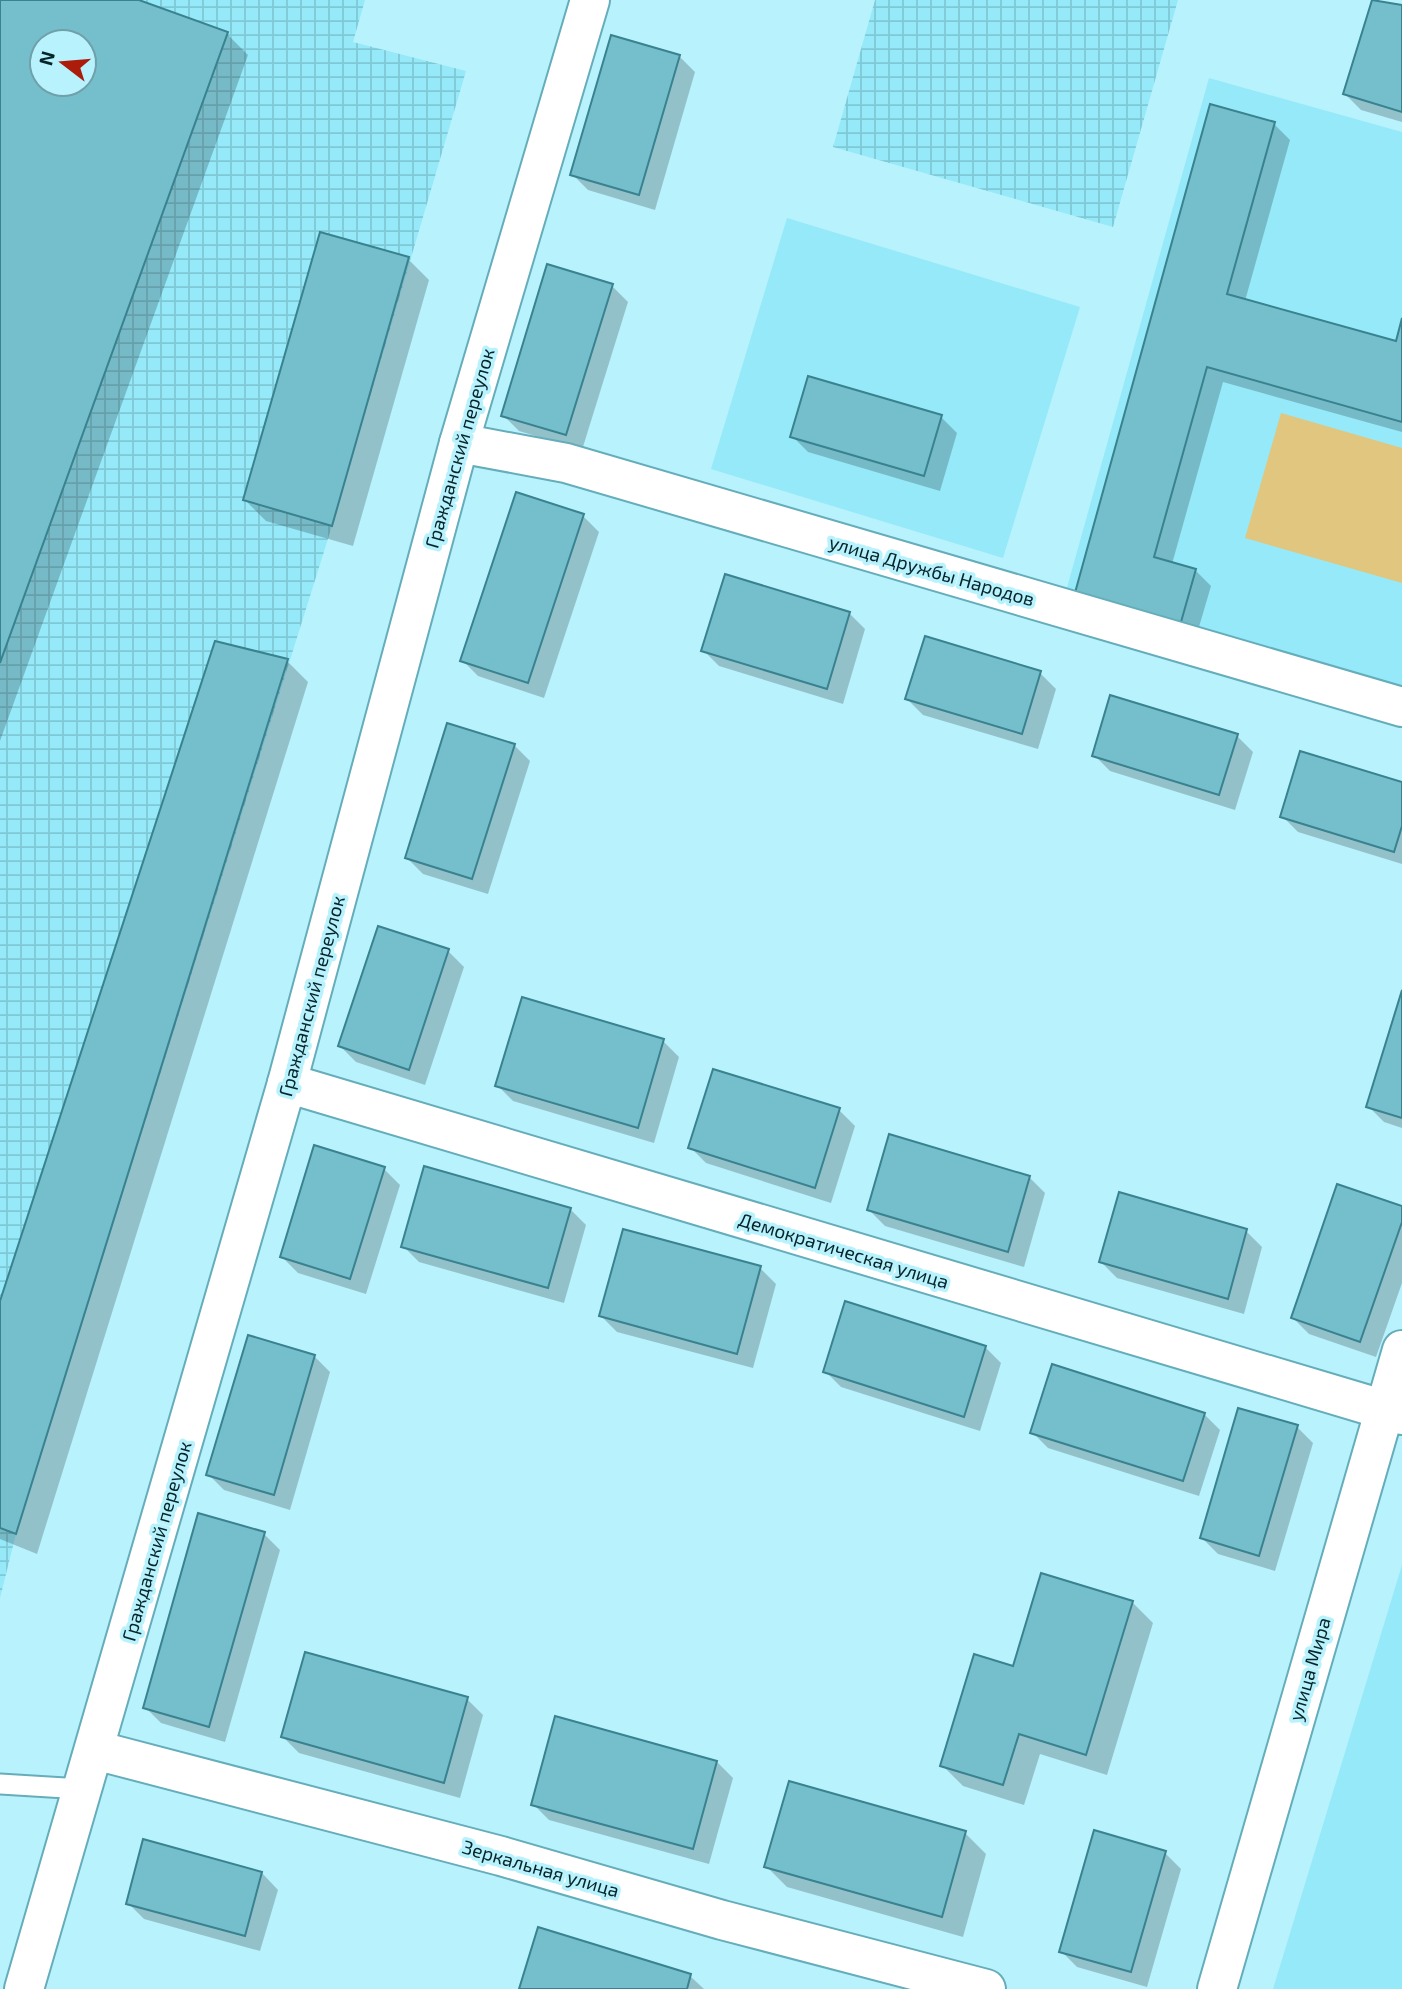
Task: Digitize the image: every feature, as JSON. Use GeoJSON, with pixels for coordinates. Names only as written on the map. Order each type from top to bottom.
{"type":"FeatureCollection","features":[{"type":"Feature","properties":{"kind":"street","name":"Гражданский переулок"},"geometry":{"type":"LineString","coordinates":[[24,1989],[287,1083],[460,443],[590,0]]}},
{"type":"Feature","properties":{"kind":"street","name":"улица Дружбы Народов"},"geometry":{"type":"LineString","coordinates":[[460,443],[566,463],[1402,707]]}},
{"type":"Feature","properties":{"kind":"street","name":"Демократическая улица"},"geometry":{"type":"LineString","coordinates":[[287,1083],[1393,1413]]}},
{"type":"Feature","properties":{"kind":"street","name":"улица Мира"},"geometry":{"type":"LineString","coordinates":[[1217,1989],[1393,1413],[1402,1350]]}},
{"type":"Feature","properties":{"kind":"street","name":"Зеркальная улица"},"geometry":{"type":"LineString","coordinates":[[95,1750],[501,1856],[722,1920],[986,1989]]}},
{"type":"Feature","properties":{"kind":"lane"},"geometry":{"type":"LineString","coordinates":[[0,1784],[82,1789]]}},
{"type":"Feature","properties":{"kind":"shaded area"},"geometry":{"type":"Polygon","coordinates":[[[0,0],[365,0],[353,42],[466,71],[332,526],[16,1534],[0,1598],[0,0]]]}},
{"type":"Feature","properties":{"kind":"shaded area"},"geometry":{"type":"Polygon","coordinates":[[[875,0],[1178,0],[1113,227],[833,147],[875,0]]]}},
{"type":"Feature","properties":{"kind":"shaded area"},"geometry":{"type":"Polygon","coordinates":[[[1209,78],[1402,132],[1402,698],[1063,602],[1209,78]]]}},
{"type":"Feature","properties":{"kind":"shaded area"},"geometry":{"type":"Polygon","coordinates":[[[787,218],[1080,307],[1003,558],[711,469],[787,218]]]}},
{"type":"Feature","properties":{"kind":"shaded area"},"geometry":{"type":"Polygon","coordinates":[[[1281,413],[1402,448],[1402,583],[1245,538],[1281,413]]]}},
{"type":"Feature","properties":{"kind":"shaded area"},"geometry":{"type":"Polygon","coordinates":[[[1402,1565],[1402,1989],[1273,1989],[1402,1565]]]}},
{"type":"Feature","properties":{"kind":"building"},"geometry":{"type":"Polygon","coordinates":[[[0,0],[139,0],[228,32],[0,663],[0,0]]]}},
{"type":"Feature","properties":{"kind":"building"},"geometry":{"type":"Polygon","coordinates":[[[1372,0],[1402,5],[1402,112],[1343,94],[1372,0]]]}},
{"type":"Feature","properties":{"kind":"building"},"geometry":{"type":"Polygon","coordinates":[[[611,35],[680,55],[639,195],[570,175],[611,35]]]}},
{"type":"Feature","properties":{"kind":"building"},"geometry":{"type":"Polygon","coordinates":[[[1210,104],[1275,122],[1227,294],[1396,341],[1402,318],[1402,422],[1207,367],[1154,557],[1196,569],[1179,629],[1073,600],[1210,104]]]}},
{"type":"Feature","properties":{"kind":"building"},"geometry":{"type":"Polygon","coordinates":[[[320,232],[409,257],[332,526],[243,500],[320,232]]]}},
{"type":"Feature","properties":{"kind":"building"},"geometry":{"type":"Polygon","coordinates":[[[547,264],[613,284],[566,435],[501,416],[547,264]]]}},
{"type":"Feature","properties":{"kind":"building"},"geometry":{"type":"Polygon","coordinates":[[[808,376],[942,415],[924,476],[790,437],[808,376]]]}},
{"type":"Feature","properties":{"kind":"building"},"geometry":{"type":"Polygon","coordinates":[[[516,492],[584,514],[528,683],[460,661],[516,492]]]}},
{"type":"Feature","properties":{"kind":"building"},"geometry":{"type":"Polygon","coordinates":[[[725,574],[850,612],[827,689],[701,651],[725,574]]]}},
{"type":"Feature","properties":{"kind":"building"},"geometry":{"type":"Polygon","coordinates":[[[925,636],[1041,671],[1022,734],[905,699],[925,636]]]}},
{"type":"Feature","properties":{"kind":"building"},"geometry":{"type":"Polygon","coordinates":[[[215,641],[288,659],[16,1534],[0,1528],[0,1301],[215,641]]]}},
{"type":"Feature","properties":{"kind":"building"},"geometry":{"type":"Polygon","coordinates":[[[1110,695],[1238,734],[1219,795],[1092,756],[1110,695]]]}},
{"type":"Feature","properties":{"kind":"building"},"geometry":{"type":"Polygon","coordinates":[[[447,723],[515,744],[472,879],[405,858],[447,723]]]}},
{"type":"Feature","properties":{"kind":"building"},"geometry":{"type":"Polygon","coordinates":[[[1300,751],[1402,782],[1402,826],[1394,852],[1280,817],[1300,751]]]}},
{"type":"Feature","properties":{"kind":"building"},"geometry":{"type":"Polygon","coordinates":[[[378,926],[449,949],[409,1070],[338,1046],[378,926]]]}},
{"type":"Feature","properties":{"kind":"building"},"geometry":{"type":"Polygon","coordinates":[[[1402,990],[1402,1118],[1366,1107],[1402,990]]]}},
{"type":"Feature","properties":{"kind":"building"},"geometry":{"type":"Polygon","coordinates":[[[522,997],[664,1039],[638,1128],[495,1086],[522,997]]]}},
{"type":"Feature","properties":{"kind":"building"},"geometry":{"type":"Polygon","coordinates":[[[713,1069],[840,1108],[815,1188],[688,1148],[713,1069]]]}},
{"type":"Feature","properties":{"kind":"building"},"geometry":{"type":"Polygon","coordinates":[[[889,1134],[1030,1176],[1008,1252],[867,1210],[889,1134]]]}},
{"type":"Feature","properties":{"kind":"building"},"geometry":{"type":"Polygon","coordinates":[[[314,1145],[385,1167],[350,1279],[280,1257],[314,1145]]]}},
{"type":"Feature","properties":{"kind":"building"},"geometry":{"type":"Polygon","coordinates":[[[424,1166],[571,1208],[548,1288],[401,1247],[424,1166]]]}},
{"type":"Feature","properties":{"kind":"building"},"geometry":{"type":"Polygon","coordinates":[[[1337,1184],[1402,1206],[1402,1222],[1360,1342],[1291,1318],[1337,1184]]]}},
{"type":"Feature","properties":{"kind":"building"},"geometry":{"type":"Polygon","coordinates":[[[1119,1192],[1247,1229],[1228,1299],[1099,1262],[1119,1192]]]}},
{"type":"Feature","properties":{"kind":"building"},"geometry":{"type":"Polygon","coordinates":[[[623,1229],[761,1266],[737,1354],[599,1316],[623,1229]]]}},
{"type":"Feature","properties":{"kind":"building"},"geometry":{"type":"Polygon","coordinates":[[[845,1301],[986,1346],[964,1417],[823,1372],[845,1301]]]}},
{"type":"Feature","properties":{"kind":"building"},"geometry":{"type":"Polygon","coordinates":[[[248,1335],[315,1355],[274,1495],[206,1475],[248,1335]]]}},
{"type":"Feature","properties":{"kind":"building"},"geometry":{"type":"Polygon","coordinates":[[[1052,1364],[1205,1413],[1183,1481],[1030,1433],[1052,1364]]]}},
{"type":"Feature","properties":{"kind":"building"},"geometry":{"type":"Polygon","coordinates":[[[1238,1408],[1298,1425],[1259,1556],[1200,1538],[1238,1408]]]}},
{"type":"Feature","properties":{"kind":"building"},"geometry":{"type":"Polygon","coordinates":[[[198,1513],[265,1532],[209,1727],[143,1708],[198,1513]]]}},
{"type":"Feature","properties":{"kind":"building"},"geometry":{"type":"Polygon","coordinates":[[[1041,1573],[1133,1601],[1086,1755],[1019,1734],[1003,1785],[940,1766],[974,1654],[1013,1666],[1041,1573]]]}},
{"type":"Feature","properties":{"kind":"building"},"geometry":{"type":"Polygon","coordinates":[[[305,1652],[468,1697],[444,1783],[281,1737],[305,1652]]]}},
{"type":"Feature","properties":{"kind":"building"},"geometry":{"type":"Polygon","coordinates":[[[555,1716],[717,1761],[693,1849],[531,1805],[555,1716]]]}},
{"type":"Feature","properties":{"kind":"building"},"geometry":{"type":"Polygon","coordinates":[[[789,1781],[966,1831],[942,1917],[764,1867],[789,1781]]]}},
{"type":"Feature","properties":{"kind":"building"},"geometry":{"type":"Polygon","coordinates":[[[1094,1830],[1166,1851],[1131,1972],[1059,1952],[1094,1830]]]}},
{"type":"Feature","properties":{"kind":"building"},"geometry":{"type":"Polygon","coordinates":[[[143,1839],[262,1872],[245,1936],[126,1904],[143,1839]]]}},
{"type":"Feature","properties":{"kind":"building"},"geometry":{"type":"Polygon","coordinates":[[[538,1927],[691,1974],[687,1989],[519,1989],[538,1927]]]}}]}
